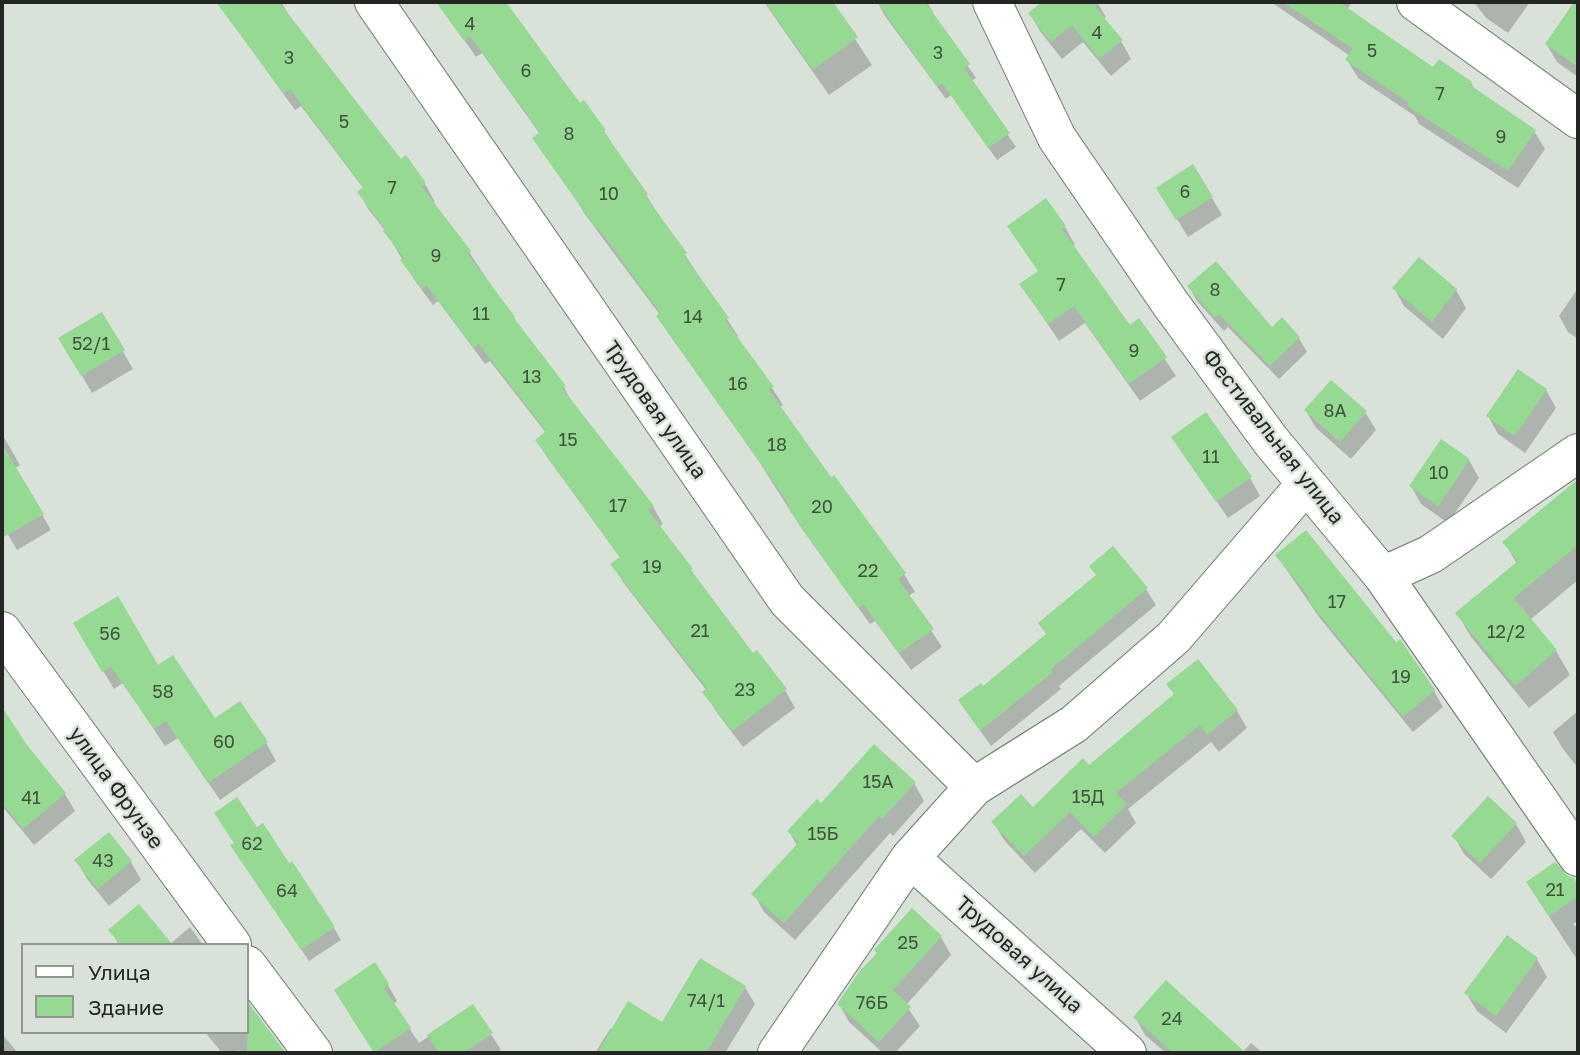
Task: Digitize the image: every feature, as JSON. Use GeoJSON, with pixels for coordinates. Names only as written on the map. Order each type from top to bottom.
{"type":"FeatureCollection","features":[{"type":"Feature","properties":{"kind":"street","name":"Трудовая улица"},"geometry":{"type":"LineString","coordinates":[[374,2],[787,600],[974,787]]}},
{"type":"Feature","properties":{"kind":"street","name":"Фестивальная улица"},"geometry":{"type":"LineString","coordinates":[[992,2],[1058,138],[1170,303],[1271,441],[1383,576],[1578,857]]}},
{"type":"Feature","properties":{"kind":"street"},"geometry":{"type":"LineString","coordinates":[[1416,2],[1578,119]]}},
{"type":"Feature","properties":{"kind":"street"},"geometry":{"type":"LineString","coordinates":[[1383,576],[1431,554],[1578,453]]}},
{"type":"Feature","properties":{"kind":"street"},"geometry":{"type":"LineString","coordinates":[[777,1053],[910,858],[974,787],[1074,724],[1174,637],[1306,484]]}},
{"type":"Feature","properties":{"kind":"street","name":"улица Фрунзе"},"geometry":{"type":"LineString","coordinates":[[2,631],[231,943]]}},
{"type":"Feature","properties":{"kind":"street","name":"Трудовая улица"},"geometry":{"type":"LineString","coordinates":[[910,858],[1128,1053]]}},
{"type":"Feature","properties":{"kind":"street"},"geometry":{"type":"LineString","coordinates":[[248,966],[313,1053]]}},
{"type":"Feature","properties":{"kind":"building"},"geometry":{"type":"Polygon","coordinates":[[[216,2],[279,2],[401,159],[406,155],[426,183],[422,187],[471,251],[468,254],[514,318],[566,386],[562,388],[654,506],[648,510],[753,653],[757,650],[787,689],[732,731],[702,692],[707,688],[610,564],[620,557],[535,440],[546,431],[479,344],[474,348],[426,285],[422,289],[400,260],[404,258],[383,231],[385,229],[357,192],[363,187],[290,89],[284,94],[216,2]]]}},
{"type":"Feature","properties":{"kind":"building"},"geometry":{"type":"Polygon","coordinates":[[[436,2],[506,2],[580,103],[584,100],[648,194],[645,196],[687,253],[684,255],[729,318],[725,320],[774,387],[769,390],[831,477],[834,475],[906,573],[898,579],[934,629],[899,653],[863,604],[858,608],[788,508],[790,506],[656,316],[660,313],[532,138],[540,132],[470,36],[464,41],[436,2]]]}},
{"type":"Feature","properties":{"kind":"building"},"geometry":{"type":"Polygon","coordinates":[[[765,2],[833,2],[858,37],[813,70],[765,2]]]}},
{"type":"Feature","properties":{"kind":"building"},"geometry":{"type":"Polygon","coordinates":[[[877,2],[925,2],[970,64],[964,68],[1010,133],[988,148],[942,83],[937,87],[877,2]]]}},
{"type":"Feature","properties":{"kind":"building"},"geometry":{"type":"Polygon","coordinates":[[[1042,2],[1101,2],[1095,7],[1123,40],[1099,59],[1072,25],[1051,42],[1028,13],[1042,2]]]}},
{"type":"Feature","properties":{"kind":"building"},"geometry":{"type":"Polygon","coordinates":[[[1283,2],[1339,2],[1433,67],[1439,59],[1472,82],[1470,85],[1536,130],[1508,171],[1407,106],[1409,103],[1345,60],[1353,49],[1283,2]]]}},
{"type":"Feature","properties":{"kind":"building"},"geometry":{"type":"Polygon","coordinates":[[[1574,2],[1578,2],[1578,67],[1545,44],[1574,2]]]}},
{"type":"Feature","properties":{"kind":"building"},"geometry":{"type":"Polygon","coordinates":[[[1193,164],[1213,197],[1176,220],[1156,188],[1193,164]]]}},
{"type":"Feature","properties":{"kind":"building"},"geometry":{"type":"Polygon","coordinates":[[[1046,198],[1066,226],[1062,229],[1130,325],[1139,318],[1167,357],[1129,384],[1074,306],[1048,324],[1019,284],[1038,271],[1007,226],[1046,198]]]}},
{"type":"Feature","properties":{"kind":"building"},"geometry":{"type":"Polygon","coordinates":[[[1419,257],[1457,289],[1432,322],[1392,288],[1419,257]]]}},
{"type":"Feature","properties":{"kind":"building"},"geometry":{"type":"Polygon","coordinates":[[[1216,261],[1272,327],[1282,317],[1300,337],[1270,366],[1219,314],[1215,318],[1187,286],[1216,261]]]}},
{"type":"Feature","properties":{"kind":"building"},"geometry":{"type":"Polygon","coordinates":[[[102,312],[125,350],[81,376],[58,338],[102,312]]]}},
{"type":"Feature","properties":{"kind":"building"},"geometry":{"type":"Polygon","coordinates":[[[1518,369],[1547,389],[1515,436],[1486,416],[1518,369]]]}},
{"type":"Feature","properties":{"kind":"building"},"geometry":{"type":"Polygon","coordinates":[[[1331,380],[1367,411],[1340,442],[1304,410],[1331,380]]]}},
{"type":"Feature","properties":{"kind":"building"},"geometry":{"type":"Polygon","coordinates":[[[1206,412],[1252,477],[1216,502],[1171,437],[1206,412]]]}},
{"type":"Feature","properties":{"kind":"building"},"geometry":{"type":"Polygon","coordinates":[[[1441,439],[1470,459],[1438,506],[1409,486],[1441,439]]]}},
{"type":"Feature","properties":{"kind":"building"},"geometry":{"type":"Polygon","coordinates":[[[2,444],[44,514],[2,538],[2,444]]]}},
{"type":"Feature","properties":{"kind":"building"},"geometry":{"type":"Polygon","coordinates":[[[1578,479],[1578,545],[1514,598],[1557,650],[1515,686],[1455,613],[1518,561],[1502,542],[1578,479]]]}},
{"type":"Feature","properties":{"kind":"building"},"geometry":{"type":"Polygon","coordinates":[[[1306,530],[1396,642],[1400,639],[1435,690],[1403,717],[1275,555],[1306,530]]]}},
{"type":"Feature","properties":{"kind":"building"},"geometry":{"type":"Polygon","coordinates":[[[1113,546],[1148,588],[1051,669],[1053,672],[980,731],[958,700],[981,683],[983,686],[1046,634],[1038,623],[1096,575],[1089,566],[1113,546]]]}},
{"type":"Feature","properties":{"kind":"building"},"geometry":{"type":"Polygon","coordinates":[[[118,596],[158,665],[173,655],[215,718],[240,701],[268,742],[208,783],[166,721],[154,729],[111,667],[102,672],[73,623],[118,596]]]}},
{"type":"Feature","properties":{"kind":"building"},"geometry":{"type":"Polygon","coordinates":[[[1198,659],[1238,710],[1207,735],[1200,725],[1116,793],[1127,804],[1094,837],[1070,812],[1024,856],[991,822],[1021,794],[1033,807],[1083,758],[1089,765],[1174,694],[1166,684],[1198,659]]]}},
{"type":"Feature","properties":{"kind":"building"},"geometry":{"type":"Polygon","coordinates":[[[2,707],[27,745],[66,793],[23,829],[2,803],[2,707]]]}},
{"type":"Feature","properties":{"kind":"building"},"geometry":{"type":"Polygon","coordinates":[[[874,744],[916,782],[882,819],[879,816],[784,923],[751,894],[799,842],[787,831],[817,799],[821,803],[874,744]]]}},
{"type":"Feature","properties":{"kind":"building"},"geometry":{"type":"Polygon","coordinates":[[[1488,796],[1517,823],[1480,863],[1451,836],[1488,796]]]}},
{"type":"Feature","properties":{"kind":"building"},"geometry":{"type":"Polygon","coordinates":[[[237,797],[257,827],[263,823],[289,863],[292,861],[335,927],[301,950],[230,845],[234,843],[214,813],[237,797]]]}},
{"type":"Feature","properties":{"kind":"building"},"geometry":{"type":"Polygon","coordinates":[[[109,832],[132,861],[98,889],[74,860],[109,832]]]}},
{"type":"Feature","properties":{"kind":"building"},"geometry":{"type":"Polygon","coordinates":[[[1555,862],[1568,876],[1574,878],[1578,885],[1578,896],[1549,916],[1526,882],[1555,862]]]}},
{"type":"Feature","properties":{"kind":"building"},"geometry":{"type":"Polygon","coordinates":[[[139,904],[171,943],[119,943],[108,930],[139,904]]]}},
{"type":"Feature","properties":{"kind":"building"},"geometry":{"type":"Polygon","coordinates":[[[912,908],[942,936],[893,990],[911,1007],[879,1042],[837,1004],[859,972],[877,953],[874,950],[912,908]]]}},
{"type":"Feature","properties":{"kind":"building"},"geometry":{"type":"Polygon","coordinates":[[[1507,935],[1538,958],[1496,1016],[1464,993],[1507,935]]]}},
{"type":"Feature","properties":{"kind":"building"},"geometry":{"type":"Polygon","coordinates":[[[700,958],[746,986],[706,1053],[597,1053],[628,1001],[662,1022],[700,958]]]}},
{"type":"Feature","properties":{"kind":"building"},"geometry":{"type":"Polygon","coordinates":[[[375,962],[389,984],[384,988],[411,1028],[374,1053],[334,990],[375,962]]]}},
{"type":"Feature","properties":{"kind":"building"},"geometry":{"type":"Polygon","coordinates":[[[1166,980],[1246,1053],[1173,1053],[1133,1017],[1166,980]]]}},
{"type":"Feature","properties":{"kind":"building"},"geometry":{"type":"Polygon","coordinates":[[[248,1002],[286,1053],[247,1053],[248,1034],[248,1002]]]}},
{"type":"Feature","properties":{"kind":"building"},"geometry":{"type":"Polygon","coordinates":[[[473,1004],[493,1033],[463,1053],[439,1053],[427,1035],[473,1004]]]}}]}
